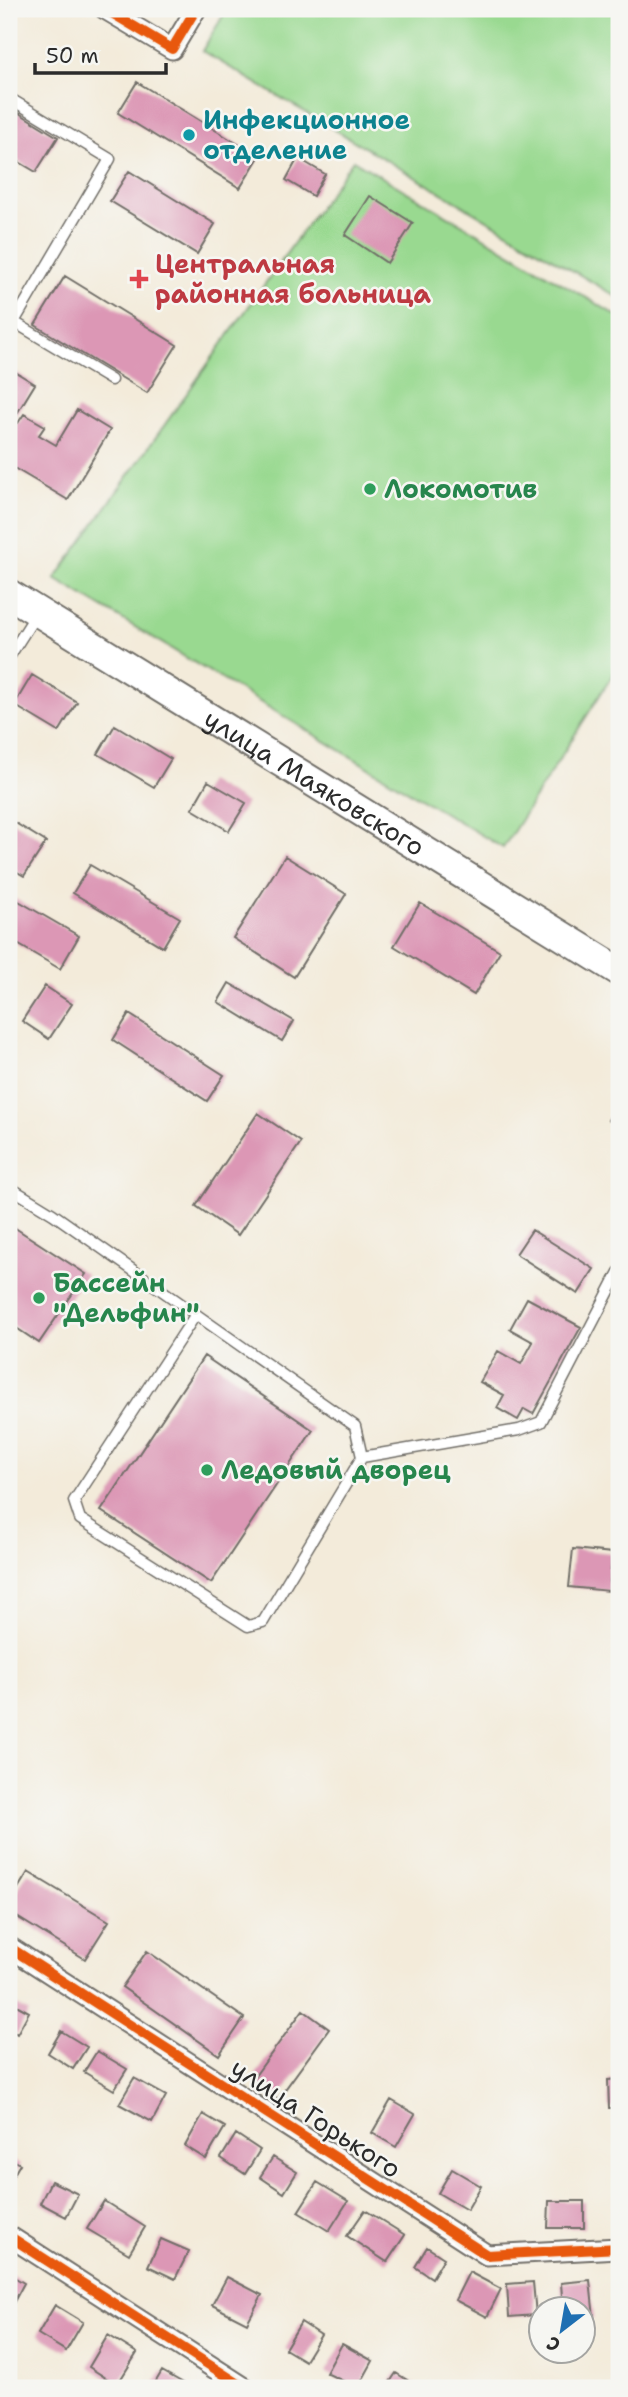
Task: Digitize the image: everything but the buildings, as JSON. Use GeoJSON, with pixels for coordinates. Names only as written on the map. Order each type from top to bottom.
{"type":"FeatureCollection","features":[{"type":"Feature","properties":{"kind":"main road","name":"улица Маяковского"},"geometry":{"type":"LineString","coordinates":[[9,594],[619,971]]}},
{"type":"Feature","properties":{"kind":"street"},"geometry":{"type":"LineString","coordinates":[[105,9],[172,49],[196,9]]}},
{"type":"Feature","properties":{"kind":"street","name":"улица Горького"},"geometry":{"type":"LineString","coordinates":[[9,1947],[487,2255],[619,2248]]}},
{"type":"Feature","properties":{"kind":"street"},"geometry":{"type":"LineString","coordinates":[[9,2236],[245,2388]]}},
{"type":"Feature","properties":{"kind":"lane"},"geometry":{"type":"LineString","coordinates":[[9,98],[110,159],[14,322],[111,380]]}},
{"type":"Feature","properties":{"kind":"lane"},"geometry":{"type":"LineString","coordinates":[[9,657],[38,611]]}},
{"type":"Feature","properties":{"kind":"lane"},"geometry":{"type":"LineString","coordinates":[[9,1187],[53,1214],[196,1314],[355,1426],[362,1457],[263,1622],[248,1626],[80,1519],[74,1501],[196,1314]]}},
{"type":"Feature","properties":{"kind":"lane"},"geometry":{"type":"LineString","coordinates":[[362,1457],[519,1430],[541,1422],[619,1272]]}},
{"type":"Feature","properties":{"kind":"green space"},"geometry":{"type":"Polygon","coordinates":[[[227,9],[619,9],[619,298],[202,51],[227,9]]]}},
{"type":"Feature","properties":{"kind":"green space","name":"Локомотив"},"geometry":{"type":"Polygon","coordinates":[[[353,160],[619,317],[619,665],[503,848],[55,579],[353,160]]]}},
{"type":"Feature","properties":{"kind":"cycle path"},"geometry":{"type":"LineString","coordinates":[[105,9],[172,49],[196,9]]}},
{"type":"Feature","properties":{"kind":"cycle path"},"geometry":{"type":"LineString","coordinates":[[9,1947],[487,2255],[619,2248]]}},
{"type":"Feature","properties":{"kind":"cycle path"},"geometry":{"type":"LineString","coordinates":[[9,2236],[245,2388]]}},
{"type":"Feature","properties":{"kind":"place","name":"Инфекционное отделение"},"geometry":{"type":"Point","coordinates":[189,135]}},
{"type":"Feature","properties":{"kind":"place","name":"Центральная районная больница"},"geometry":{"type":"Point","coordinates":[139,279]}},
{"type":"Feature","properties":{"kind":"place","name":"Локомотив"},"geometry":{"type":"Point","coordinates":[370,489]}},
{"type":"Feature","properties":{"kind":"place","name":"Бассейн \"Дельфин\""},"geometry":{"type":"Point","coordinates":[39,1298]}},
{"type":"Feature","properties":{"kind":"place","name":"Ледовый дворец"},"geometry":{"type":"Point","coordinates":[207,1470]}}]}
